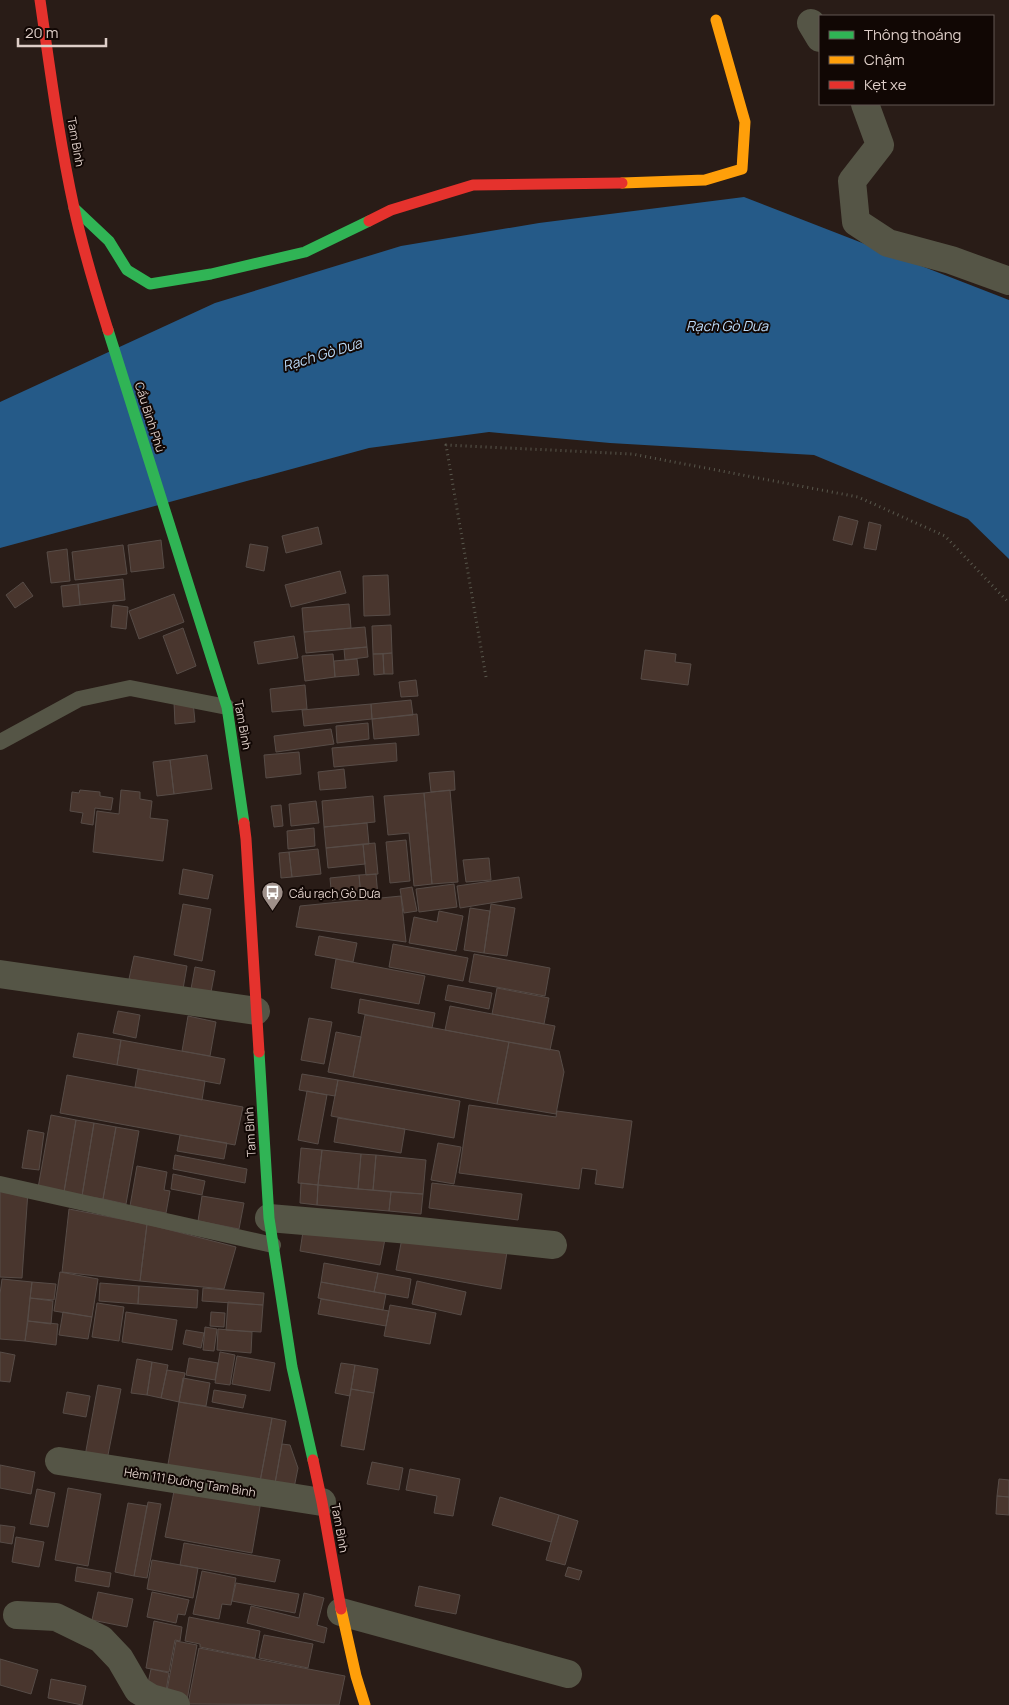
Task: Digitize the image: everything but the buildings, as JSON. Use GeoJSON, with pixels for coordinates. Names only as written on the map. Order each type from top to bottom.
{"type":"FeatureCollection","features":[{"type":"Feature","properties":{"kind":"main road","name":"Tam Bình"},"geometry":{"type":"LineString","coordinates":[[40,0],[52,84],[74,208],[94,286]]}},
{"type":"Feature","properties":{"kind":"main road"},"geometry":{"type":"LineString","coordinates":[[74,208],[109,240],[127,270],[150,284],[211,274],[305,252],[391,210],[473,185],[705,180],[742,169],[745,122],[716,20]]}},
{"type":"Feature","properties":{"kind":"main road","name":"Cầu Bình Phú"},"geometry":{"type":"LineString","coordinates":[[94,286],[180,556]]}},
{"type":"Feature","properties":{"kind":"main road","name":"Tam Bình"},"geometry":{"type":"LineString","coordinates":[[180,556],[227,707],[246,840],[269,1218],[292,1367],[322,1502],[341,1612],[364,1705]]}},
{"type":"Feature","properties":{"kind":"street"},"geometry":{"type":"LineString","coordinates":[[865,105],[880,145],[852,181],[856,222],[888,242],[951,260],[1009,281]]}},
{"type":"Feature","properties":{"kind":"street"},"geometry":{"type":"LineString","coordinates":[[0,974],[256,1010]]}},
{"type":"Feature","properties":{"kind":"street"},"geometry":{"type":"LineString","coordinates":[[269,1218],[553,1245]]}},
{"type":"Feature","properties":{"kind":"street","name":"Hẻm 111 Đường Tam Bình"},"geometry":{"type":"LineString","coordinates":[[59,1461],[322,1502]]}},
{"type":"Feature","properties":{"kind":"street"},"geometry":{"type":"LineString","coordinates":[[341,1612],[568,1674]]}},
{"type":"Feature","properties":{"kind":"street"},"geometry":{"type":"LineString","coordinates":[[18,1615],[56,1616],[101,1639],[120,1659],[138,1690],[152,1698],[176,1705]]}},
{"type":"Feature","properties":{"kind":"lane"},"geometry":{"type":"LineString","coordinates":[[0,742],[80,699],[130,688],[227,707]]}},
{"type":"Feature","properties":{"kind":"lane"},"geometry":{"type":"LineString","coordinates":[[0,1184],[273,1245]]}},
{"type":"Feature","properties":{"kind":"path"},"geometry":{"type":"LineString","coordinates":[[486,677],[446,446],[632,454],[858,497],[945,536],[1009,603]]}},
{"type":"Feature","properties":{"kind":"water","name":"Rạch Gò Dưa"},"geometry":{"type":"Polygon","coordinates":[[[744,197],[1009,300],[1009,559],[968,519],[814,455],[610,443],[489,432],[369,448],[0,548],[0,402],[215,303],[401,246],[539,223],[744,197]]]}},
{"type":"Feature","properties":{"kind":"traffic: fast"},"geometry":{"type":"LineString","coordinates":[[74,208],[109,241],[127,270],[150,284],[211,274],[305,252],[369,221]]}},
{"type":"Feature","properties":{"kind":"traffic: fast"},"geometry":{"type":"LineString","coordinates":[[108,330],[227,707],[244,823]]}},
{"type":"Feature","properties":{"kind":"traffic: fast"},"geometry":{"type":"LineString","coordinates":[[259,1052],[269,1218],[292,1367],[313,1460]]}},
{"type":"Feature","properties":{"kind":"traffic: slow"},"geometry":{"type":"LineString","coordinates":[[622,183],[705,180],[742,169],[745,122],[716,20]]}},
{"type":"Feature","properties":{"kind":"traffic: slow"},"geometry":{"type":"LineString","coordinates":[[341,1609],[356,1676],[365,1705]]}},
{"type":"Feature","properties":{"kind":"traffic: jam"},"geometry":{"type":"LineString","coordinates":[[40,0],[55,104],[69,182],[85,254],[108,330]]}},
{"type":"Feature","properties":{"kind":"traffic: jam"},"geometry":{"type":"LineString","coordinates":[[369,221],[391,210],[473,185],[622,183]]}},
{"type":"Feature","properties":{"kind":"traffic: jam"},"geometry":{"type":"LineString","coordinates":[[244,823],[259,1052]]}},
{"type":"Feature","properties":{"kind":"traffic: jam"},"geometry":{"type":"LineString","coordinates":[[313,1460],[341,1609]]}},
{"type":"Feature","properties":{"kind":"place","name":"Cầu rạch Gò Dưa"},"geometry":{"type":"Point","coordinates":[273,912]}}]}
